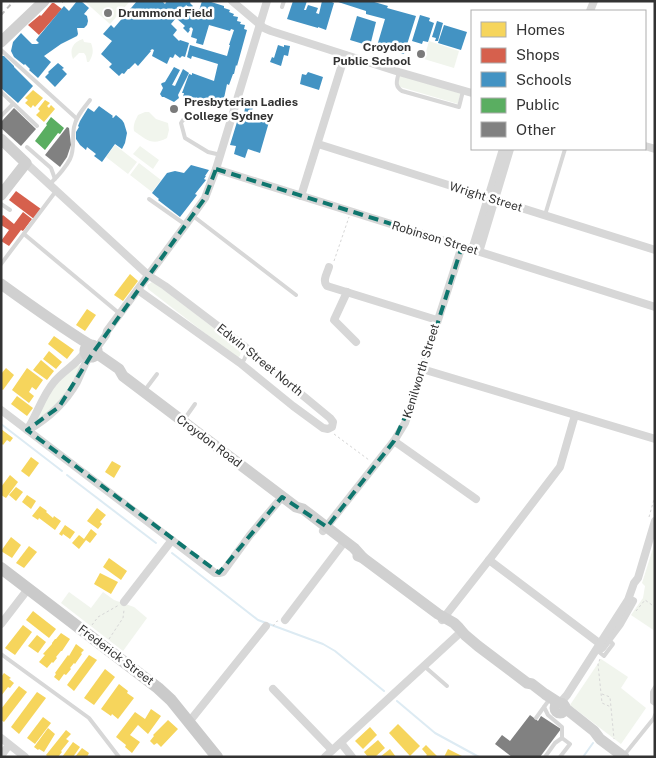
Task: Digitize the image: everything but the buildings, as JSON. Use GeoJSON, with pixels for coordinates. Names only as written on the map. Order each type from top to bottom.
{"type":"FeatureCollection","features":[{"type":"Feature","properties":{"kind":"main road","name":"Frederick Street"},"geometry":{"type":"LineString","coordinates":[[1,568],[158,688],[171,700],[217,757]]}},
{"type":"Feature","properties":{"kind":"street"},"geometry":{"type":"LineString","coordinates":[[1,42],[44,1]]}},
{"type":"Feature","properties":{"kind":"street"},"geometry":{"type":"LineString","coordinates":[[232,1],[264,28],[274,32],[471,93]]}},
{"type":"Feature","properties":{"kind":"street"},"geometry":{"type":"LineString","coordinates":[[28,430],[38,421],[59,408],[70,393],[91,351],[103,333],[107,331],[120,314],[205,198],[221,155],[267,1]]}},
{"type":"Feature","properties":{"kind":"street"},"geometry":{"type":"LineString","coordinates":[[302,196],[345,55]]}},
{"type":"Feature","properties":{"kind":"street","name":"Edwin Street North"},"geometry":{"type":"LineString","coordinates":[[1,139],[26,163],[52,182],[56,191],[148,275],[249,350],[330,418],[333,425],[328,429],[323,428],[240,363],[138,290]]}},
{"type":"Feature","properties":{"kind":"street","name":"Wright Street"},"geometry":{"type":"LineString","coordinates":[[318,144],[655,250]]}},
{"type":"Feature","properties":{"kind":"street"},"geometry":{"type":"LineString","coordinates":[[476,251],[503,150]]}},
{"type":"Feature","properties":{"kind":"street"},"geometry":{"type":"LineString","coordinates":[[491,198],[510,150]]}},
{"type":"Feature","properties":{"kind":"street"},"geometry":{"type":"LineString","coordinates":[[1,195],[26,163]]}},
{"type":"Feature","properties":{"kind":"street","name":"Robinson Street"},"geometry":{"type":"LineString","coordinates":[[216,169],[655,307]]}},
{"type":"Feature","properties":{"kind":"street","name":"Kenilworth Street"},"geometry":{"type":"LineString","coordinates":[[325,529],[394,441],[405,423],[416,395],[437,320],[462,246]]}},
{"type":"Feature","properties":{"kind":"street"},"geometry":{"type":"LineString","coordinates":[[329,267],[325,279],[325,284],[328,286],[437,320]]}},
{"type":"Feature","properties":{"kind":"street","name":"Croydon Road"},"geometry":{"type":"LineString","coordinates":[[1,284],[50,320],[57,329],[120,370],[123,376],[282,497],[296,507],[303,509],[325,529],[343,543],[354,548],[363,558],[441,617],[454,623],[462,633],[527,683],[532,684],[556,705],[594,731],[624,756]]}},
{"type":"Feature","properties":{"kind":"street"},"geometry":{"type":"LineString","coordinates":[[347,292],[334,320],[356,342]]}},
{"type":"Feature","properties":{"kind":"street"},"geometry":{"type":"LineString","coordinates":[[38,421],[42,402],[52,384],[63,372],[91,351]]}},
{"type":"Feature","properties":{"kind":"street"},"geometry":{"type":"LineString","coordinates":[[422,369],[655,439]]}},
{"type":"Feature","properties":{"kind":"street"},"geometry":{"type":"LineString","coordinates":[[1,410],[215,573],[222,572],[282,497]]}},
{"type":"Feature","properties":{"kind":"street"},"geometry":{"type":"LineString","coordinates":[[441,617],[489,560],[560,467],[576,416]]}},
{"type":"Feature","properties":{"kind":"street"},"geometry":{"type":"LineString","coordinates":[[394,441],[476,500]]}},
{"type":"Feature","properties":{"kind":"street"},"geometry":{"type":"LineString","coordinates":[[556,705],[567,695],[602,648],[628,600],[634,583],[638,578],[652,520]]}},
{"type":"Feature","properties":{"kind":"street"},"geometry":{"type":"LineString","coordinates":[[124,602],[172,540]]}},
{"type":"Feature","properties":{"kind":"street"},"geometry":{"type":"LineString","coordinates":[[281,621],[343,543]]}},
{"type":"Feature","properties":{"kind":"street"},"geometry":{"type":"LineString","coordinates":[[489,560],[602,648]]}},
{"type":"Feature","properties":{"kind":"street"},"geometry":{"type":"LineString","coordinates":[[1,624],[28,589]]}},
{"type":"Feature","properties":{"kind":"street"},"geometry":{"type":"LineString","coordinates":[[189,722],[268,627]]}},
{"type":"Feature","properties":{"kind":"street"},"geometry":{"type":"LineString","coordinates":[[326,757],[462,633]]}},
{"type":"Feature","properties":{"kind":"street"},"geometry":{"type":"LineString","coordinates":[[556,705],[602,648]]}},
{"type":"Feature","properties":{"kind":"street"},"geometry":{"type":"LineString","coordinates":[[273,689],[332,750]]}},
{"type":"Feature","properties":{"kind":"street"},"geometry":{"type":"LineString","coordinates":[[1,738],[25,757]]}},
{"type":"Feature","properties":{"kind":"street"},"geometry":{"type":"LineString","coordinates":[[341,743],[352,757]]}},
{"type":"Feature","properties":{"kind":"street"},"geometry":{"type":"LineString","coordinates":[[2,756],[10,745]]}},
{"type":"Feature","properties":{"kind":"lane"},"geometry":{"type":"LineString","coordinates":[[282,7],[284,1]]}},
{"type":"Feature","properties":{"kind":"lane"},"geometry":{"type":"LineString","coordinates":[[1,50],[76,118]]}},
{"type":"Feature","properties":{"kind":"lane"},"geometry":{"type":"LineString","coordinates":[[399,72],[396,84],[402,91],[458,107],[463,91]]}},
{"type":"Feature","properties":{"kind":"lane"},"geometry":{"type":"LineString","coordinates":[[1,92],[37,126]]}},
{"type":"Feature","properties":{"kind":"lane"},"geometry":{"type":"LineString","coordinates":[[52,182],[63,170],[70,158],[74,142],[76,118],[90,100]]}},
{"type":"Feature","properties":{"kind":"lane"},"geometry":{"type":"LineString","coordinates":[[1,116],[13,104]]}},
{"type":"Feature","properties":{"kind":"lane"},"geometry":{"type":"LineString","coordinates":[[192,118],[183,120],[185,138],[208,152],[221,155]]}},
{"type":"Feature","properties":{"kind":"lane"},"geometry":{"type":"LineString","coordinates":[[27,147],[52,168],[52,182]]}},
{"type":"Feature","properties":{"kind":"lane"},"geometry":{"type":"LineString","coordinates":[[545,215],[565,150]]}},
{"type":"Feature","properties":{"kind":"lane"},"geometry":{"type":"LineString","coordinates":[[1,264],[56,191]]}},
{"type":"Feature","properties":{"kind":"lane"},"geometry":{"type":"LineString","coordinates":[[149,198],[186,226]]}},
{"type":"Feature","properties":{"kind":"lane"},"geometry":{"type":"LineString","coordinates":[[1,204],[10,210]]}},
{"type":"Feature","properties":{"kind":"lane"},"geometry":{"type":"LineString","coordinates":[[193,216],[296,295]]}},
{"type":"Feature","properties":{"kind":"lane"},"geometry":{"type":"LineString","coordinates":[[24,234],[120,314]]}},
{"type":"Feature","properties":{"kind":"lane"},"geometry":{"type":"LineString","coordinates":[[240,363],[244,360],[249,350]]}},
{"type":"Feature","properties":{"kind":"lane"},"geometry":{"type":"LineString","coordinates":[[75,362],[82,363],[83,368]]}},
{"type":"Feature","properties":{"kind":"lane"},"geometry":{"type":"LineString","coordinates":[[144,392],[157,374]]}},
{"type":"Feature","properties":{"kind":"lane"},"geometry":{"type":"LineString","coordinates":[[183,421],[195,404]]}},
{"type":"Feature","properties":{"kind":"lane"},"geometry":{"type":"LineString","coordinates":[[1,654],[89,718],[119,757]]}},
{"type":"Feature","properties":{"kind":"lane"},"geometry":{"type":"LineString","coordinates":[[424,666],[447,686]]}},
{"type":"Feature","properties":{"kind":"lane"},"geometry":{"type":"LineString","coordinates":[[655,687],[652,692],[652,702],[655,704]]}},
{"type":"Feature","properties":{"kind":"lane"},"geometry":{"type":"LineString","coordinates":[[536,718],[556,705]]}},
{"type":"Feature","properties":{"kind":"lane"},"geometry":{"type":"LineString","coordinates":[[556,705],[548,715],[562,728],[562,738]]}},
{"type":"Feature","properties":{"kind":"lane"},"geometry":{"type":"LineString","coordinates":[[624,756],[654,718],[655,714]]}},
{"type":"Feature","properties":{"kind":"lane"},"geometry":{"type":"LineString","coordinates":[[545,757],[555,743],[562,738]]}},
{"type":"Feature","properties":{"kind":"lane"},"geometry":{"type":"LineString","coordinates":[[560,757],[570,744],[562,738]]}},
{"type":"Feature","properties":{"kind":"path"},"geometry":{"type":"LineString","coordinates":[[329,267],[333,263],[351,212]]}},
{"type":"Feature","properties":{"kind":"path"},"geometry":{"type":"LineString","coordinates":[[328,429],[367,458],[374,467]]}},
{"type":"Feature","properties":{"kind":"path"},"geometry":{"type":"LineString","coordinates":[[652,520],[655,496]]}},
{"type":"Feature","properties":{"kind":"path"},"geometry":{"type":"LineString","coordinates":[[637,611],[644,600],[655,607]]}},
{"type":"Feature","properties":{"kind":"path"},"geometry":{"type":"LineString","coordinates":[[90,627],[98,617],[124,602]]}},
{"type":"Feature","properties":{"kind":"path"},"geometry":{"type":"LineString","coordinates":[[108,641],[123,618],[124,602]]}},
{"type":"Feature","properties":{"kind":"path"},"geometry":{"type":"LineString","coordinates":[[268,627],[281,621]]}},
{"type":"Feature","properties":{"kind":"path"},"geometry":{"type":"LineString","coordinates":[[602,648],[601,658],[598,662],[602,703],[611,707]]}},
{"type":"Feature","properties":{"kind":"path"},"geometry":{"type":"LineString","coordinates":[[601,693],[610,697],[614,739],[605,742]]}},
{"type":"Feature","properties":{"kind":"highlighted area"},"geometry":{"type":"Polygon","coordinates":[[[216,169],[462,246],[415,395],[394,441],[327,527],[282,497],[219,573],[27,430],[59,407],[92,354],[205,198],[216,169]]]}},
{"type":"Feature","properties":{"kind":"shaded area","name":"Drummond Field"},"geometry":{"type":"Polygon","coordinates":[[[84,1],[130,1],[110,24],[84,1]]]}},
{"type":"Feature","properties":{"kind":"shaded area"},"geometry":{"type":"Polygon","coordinates":[[[83,39],[84,42],[91,43],[92,46],[93,53],[89,62],[87,62],[84,53],[79,53],[73,59],[71,52],[73,46],[83,39]]]}},
{"type":"Feature","properties":{"kind":"shaded area"},"geometry":{"type":"Polygon","coordinates":[[[429,41],[459,51],[454,68],[424,59],[429,41]]]}},
{"type":"Feature","properties":{"kind":"shaded area"},"geometry":{"type":"Polygon","coordinates":[[[400,74],[461,92],[458,104],[397,86],[400,74]]]}},
{"type":"Feature","properties":{"kind":"shaded area"},"geometry":{"type":"Polygon","coordinates":[[[149,112],[156,119],[168,123],[167,138],[153,142],[134,131],[134,123],[138,115],[149,112]]]}},
{"type":"Feature","properties":{"kind":"shaded area"},"geometry":{"type":"Polygon","coordinates":[[[115,145],[137,162],[128,174],[106,157],[115,145]]]}},
{"type":"Feature","properties":{"kind":"shaded area"},"geometry":{"type":"Polygon","coordinates":[[[140,146],[159,160],[153,169],[133,154],[140,146]]]}},
{"type":"Feature","properties":{"kind":"shaded area"},"geometry":{"type":"Polygon","coordinates":[[[139,163],[161,180],[152,192],[130,175],[139,163]]]}},
{"type":"Feature","properties":{"kind":"shaded area"},"geometry":{"type":"Polygon","coordinates":[[[152,282],[236,345],[241,351],[240,356],[237,358],[148,289],[147,285],[152,282]]]}},
{"type":"Feature","properties":{"kind":"shaded area"},"geometry":{"type":"Polygon","coordinates":[[[77,364],[80,365],[80,370],[58,405],[40,420],[38,418],[48,395],[59,381],[77,364]]]}},
{"type":"Feature","properties":{"kind":"shaded area"},"geometry":{"type":"Polygon","coordinates":[[[655,542],[655,631],[631,615],[643,598],[645,586],[642,583],[655,542]]]}},
{"type":"Feature","properties":{"kind":"shaded area"},"geometry":{"type":"Polygon","coordinates":[[[69,592],[91,608],[103,592],[114,600],[134,607],[147,618],[123,651],[61,603],[69,592]]]}},
{"type":"Feature","properties":{"kind":"shaded area"},"geometry":{"type":"Polygon","coordinates":[[[601,659],[628,677],[621,688],[646,708],[621,744],[570,705],[601,659]]]}},
{"type":"Feature","properties":{"kind":"waterway"},"geometry":{"type":"LineString","coordinates":[[1,424],[62,471]]}},
{"type":"Feature","properties":{"kind":"waterway"},"geometry":{"type":"LineString","coordinates":[[67,475],[156,543]]}},
{"type":"Feature","properties":{"kind":"waterway"},"geometry":{"type":"LineString","coordinates":[[172,553],[258,620],[323,644],[335,651],[384,691]]}},
{"type":"Feature","properties":{"kind":"waterway"},"geometry":{"type":"LineString","coordinates":[[397,701],[435,733],[479,757]]}},
{"type":"Feature","properties":{"kind":"waterway"},"geometry":{"type":"LineString","coordinates":[[583,757],[593,743]]}},
{"type":"Feature","properties":{"kind":"railway"},"geometry":{"type":"LineString","coordinates":[[1,15],[14,1]]}},
{"type":"Feature","properties":{"kind":"place","name":"Drummond Field"},"geometry":{"type":"Point","coordinates":[108,13]}},
{"type":"Feature","properties":{"kind":"place","name":"Croydon Public School"},"geometry":{"type":"Point","coordinates":[421,54]}},
{"type":"Feature","properties":{"kind":"place","name":"Presbyterian Ladies College Sydney"},"geometry":{"type":"Point","coordinates":[174,109]}}]}
